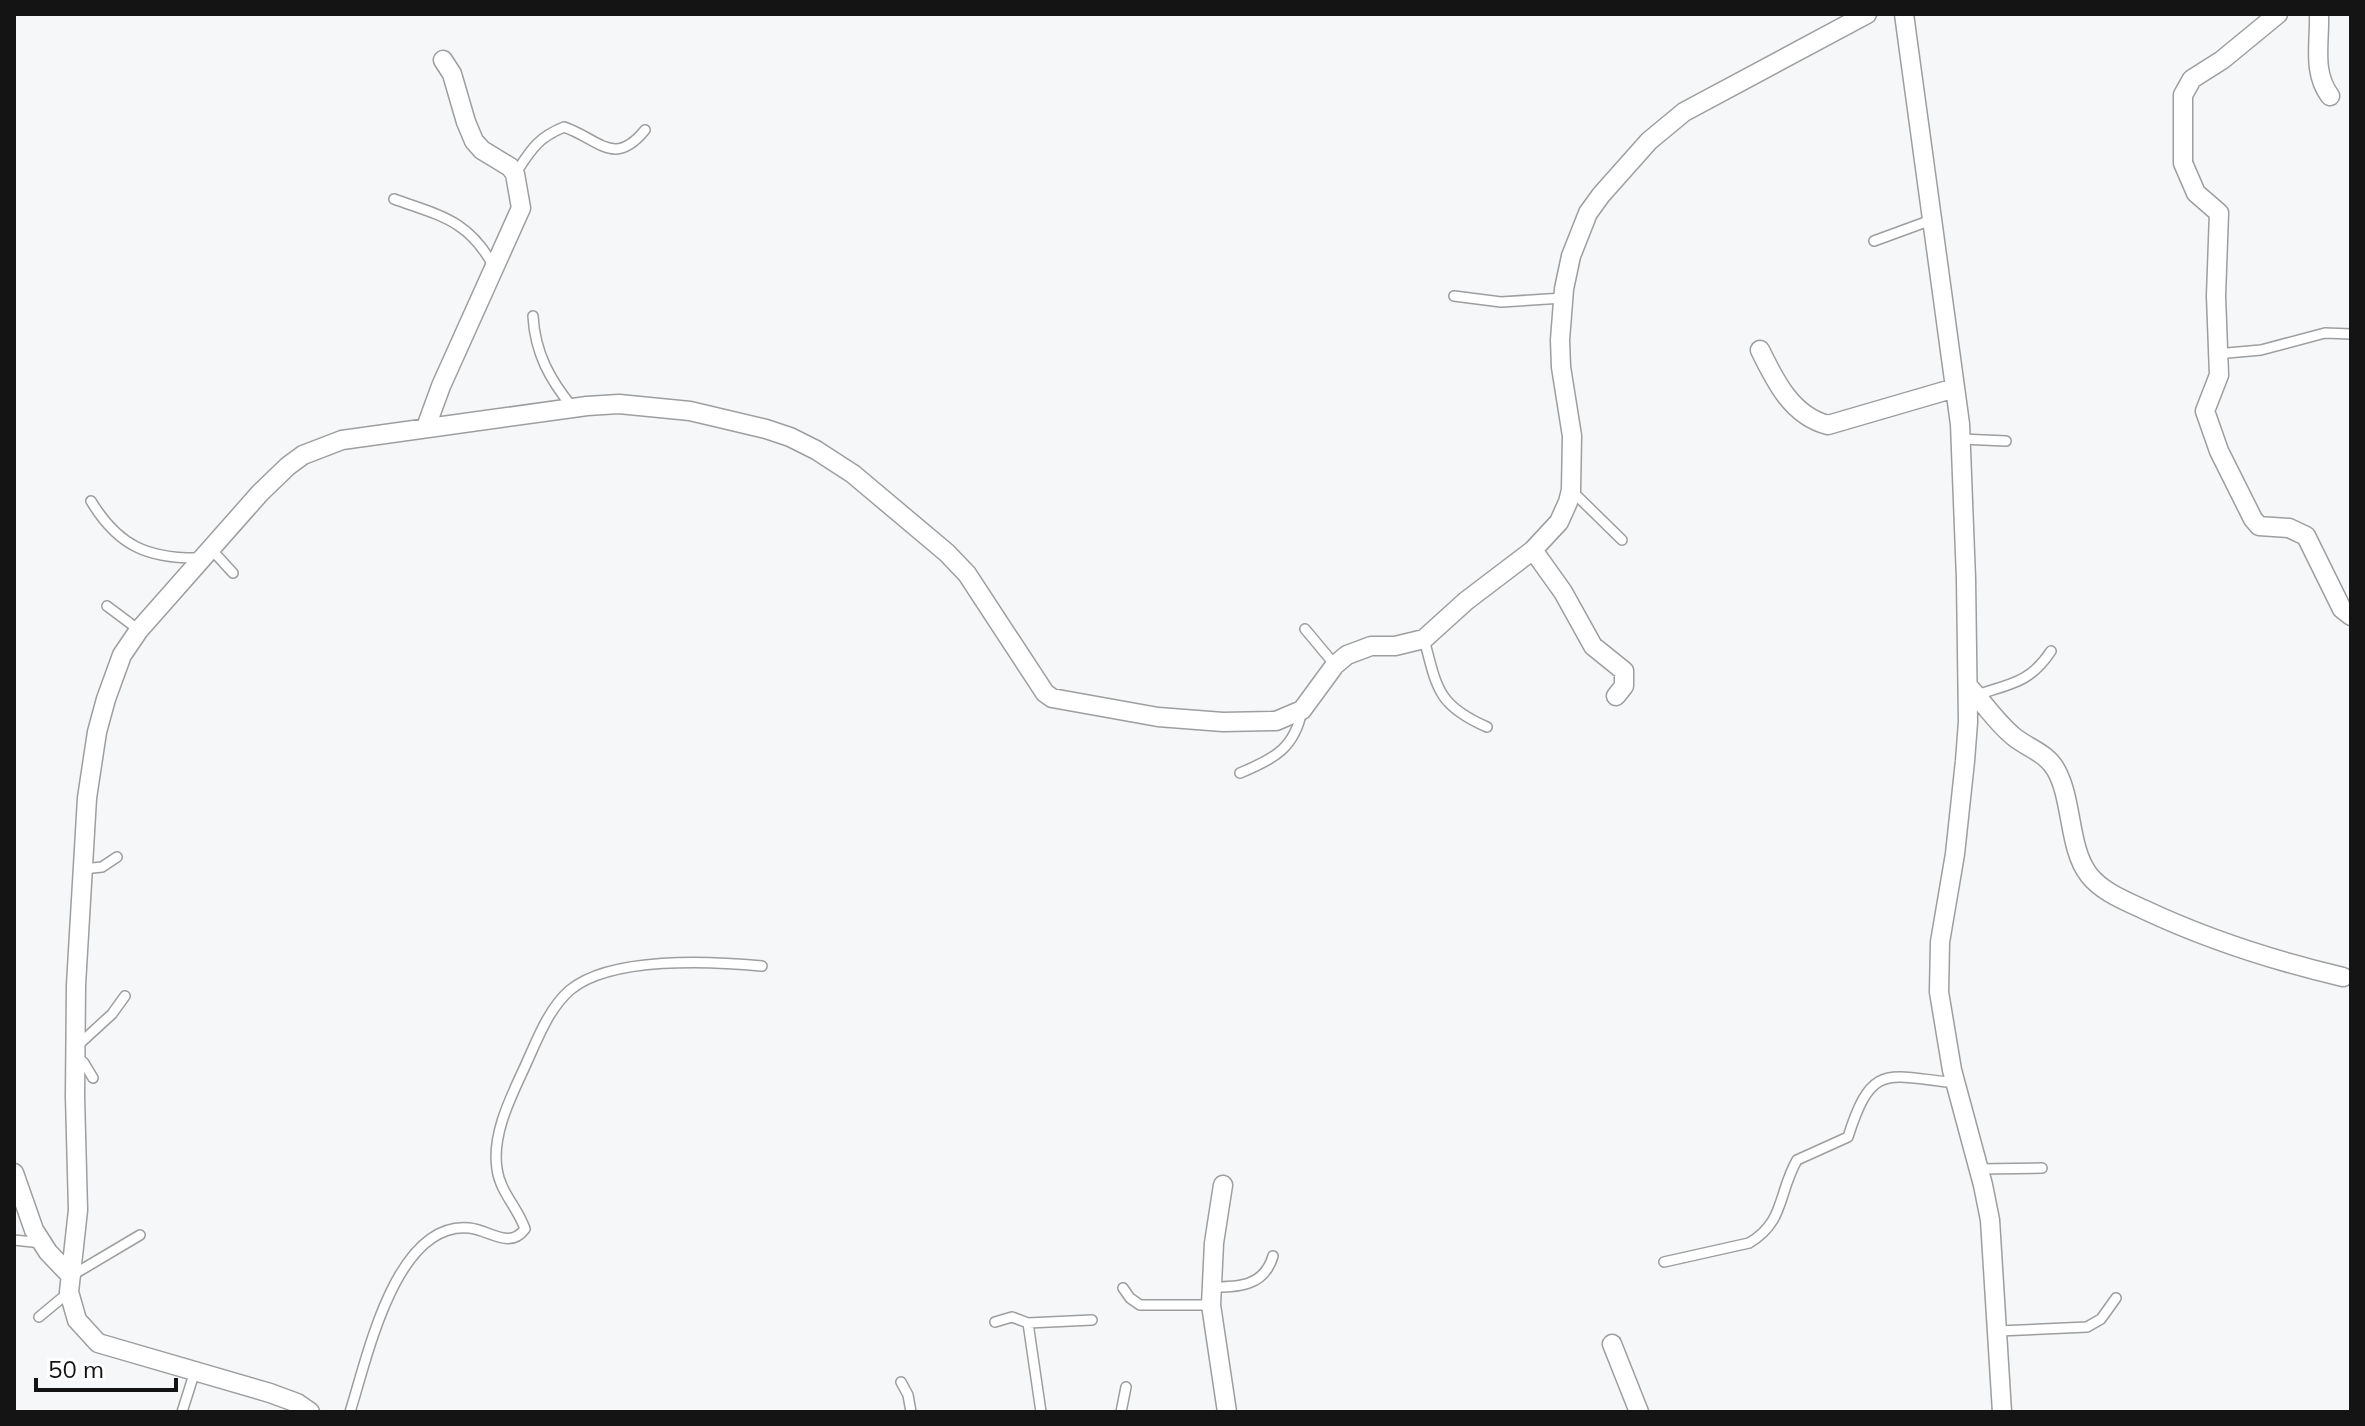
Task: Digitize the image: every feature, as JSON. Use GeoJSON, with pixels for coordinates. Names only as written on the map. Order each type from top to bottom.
{"type":"FeatureCollection","features":[{"type":"Feature","properties":{"kind":"street"},"geometry":{"type":"LineString","coordinates":[[310,1412],[297,1403],[270,1393],[98,1343],[77,1320],[70,1284],[78,1210],[76,985],[87,798],[97,732],[113,674],[128,643],[260,493],[303,455],[342,440],[619,404],[690,411],[790,437],[853,474],[947,553],[967,574],[1045,693],[1052,698],[1158,717],[1223,722],[1276,721],[1302,710],[1335,665],[1347,655],[1371,646],[1395,646],[1424,639],[1466,601],[1533,550],[1559,522],[1571,490],[1572,436],[1561,367],[1563,298],[1571,256],[1588,213],[1649,141],[1684,112],[1867,14]]}},
{"type":"Feature","properties":{"kind":"street"},"geometry":{"type":"LineString","coordinates":[[1904,14],[1934,219],[1961,439],[1972,690],[1963,798],[1938,965],[1942,1022],[1990,1220],[2002,1412]]}},
{"type":"Feature","properties":{"kind":"street"},"geometry":{"type":"LineString","coordinates":[[2278,14],[2222,60],[2192,79],[2183,95],[2183,163],[2196,193],[2219,213],[2216,354],[2219,375],[2205,411],[2219,451],[2253,519],[2259,526],[2289,528],[2306,536],[2342,609],[2351,616]]}},
{"type":"Feature","properties":{"kind":"street"},"geometry":{"type":"LineString","coordinates":[[2319,14],[2319,73],[2321,84],[2330,96]]}},
{"type":"Feature","properties":{"kind":"street"},"geometry":{"type":"LineString","coordinates":[[426,427],[441,386],[521,208],[515,174],[474,141],[452,74],[443,60]]}},
{"type":"Feature","properties":{"kind":"street"},"geometry":{"type":"LineString","coordinates":[[1760,350],[1783,394],[1811,419],[1828,425],[1955,388]]}},
{"type":"Feature","properties":{"kind":"street"},"geometry":{"type":"LineString","coordinates":[[1533,550],[1563,592],[1593,646],[1624,671],[1624,686],[1616,696]]}},
{"type":"Feature","properties":{"kind":"street"},"geometry":{"type":"LineString","coordinates":[[1972,690],[2013,737],[2052,763],[2062,784],[2080,857],[2096,883],[2200,936],[2343,977]]}},
{"type":"Feature","properties":{"kind":"street"},"geometry":{"type":"LineString","coordinates":[[14,1173],[34,1230],[70,1284]]}},
{"type":"Feature","properties":{"kind":"street"},"geometry":{"type":"LineString","coordinates":[[1223,1185],[1214,1243],[1211,1296],[1227,1412]]}},
{"type":"Feature","properties":{"kind":"street"},"geometry":{"type":"LineString","coordinates":[[1612,1344],[1639,1412]]}},
{"type":"Feature","properties":{"kind":"lane"},"geometry":{"type":"LineString","coordinates":[[515,174],[533,146],[545,135],[564,127],[582,133],[602,148],[616,150],[633,144],[645,130]]}},
{"type":"Feature","properties":{"kind":"lane"},"geometry":{"type":"LineString","coordinates":[[394,199],[444,218],[472,233],[494,267]]}},
{"type":"Feature","properties":{"kind":"lane"},"geometry":{"type":"LineString","coordinates":[[1874,241],[1934,219]]}},
{"type":"Feature","properties":{"kind":"lane"},"geometry":{"type":"LineString","coordinates":[[1454,296],[1501,302],[1563,298]]}},
{"type":"Feature","properties":{"kind":"lane"},"geometry":{"type":"LineString","coordinates":[[533,316],[534,336],[542,361],[553,384],[573,408]]}},
{"type":"Feature","properties":{"kind":"lane"},"geometry":{"type":"LineString","coordinates":[[2216,354],[2261,350],[2325,333],[2351,334]]}},
{"type":"Feature","properties":{"kind":"lane"},"geometry":{"type":"LineString","coordinates":[[1961,439],[2006,441]]}},
{"type":"Feature","properties":{"kind":"lane"},"geometry":{"type":"LineString","coordinates":[[1571,490],[1622,540]]}},
{"type":"Feature","properties":{"kind":"lane"},"geometry":{"type":"LineString","coordinates":[[91,501],[104,523],[135,547],[157,555],[207,553],[233,573]]}},
{"type":"Feature","properties":{"kind":"lane"},"geometry":{"type":"LineString","coordinates":[[107,606],[139,630]]}},
{"type":"Feature","properties":{"kind":"lane"},"geometry":{"type":"LineString","coordinates":[[1305,629],[1335,665]]}},
{"type":"Feature","properties":{"kind":"lane"},"geometry":{"type":"LineString","coordinates":[[1424,639],[1438,689],[1448,705],[1487,727]]}},
{"type":"Feature","properties":{"kind":"lane"},"geometry":{"type":"LineString","coordinates":[[1972,690],[2030,676],[2040,668],[2051,651]]}},
{"type":"Feature","properties":{"kind":"lane"},"geometry":{"type":"LineString","coordinates":[[1240,773],[1278,754],[1292,741],[1302,710]]}},
{"type":"Feature","properties":{"kind":"lane"},"geometry":{"type":"LineString","coordinates":[[83,869],[102,867],[117,857]]}},
{"type":"Feature","properties":{"kind":"lane"},"geometry":{"type":"LineString","coordinates":[[350,1412],[382,1315],[410,1257],[424,1243],[456,1229],[471,1228],[509,1240],[519,1237],[525,1229],[508,1199],[497,1169],[498,1134],[516,1086],[557,1004],[571,989],[616,970],[717,962],[762,966]]}},
{"type":"Feature","properties":{"kind":"lane"},"geometry":{"type":"LineString","coordinates":[[93,1078],[76,1051],[125,996]]}},
{"type":"Feature","properties":{"kind":"lane"},"geometry":{"type":"LineString","coordinates":[[1664,1262],[1749,1243],[1760,1237],[1773,1224],[1797,1160],[1848,1137],[1867,1089],[1879,1079],[1895,1076],[1956,1083]]}},
{"type":"Feature","properties":{"kind":"lane"},"geometry":{"type":"LineString","coordinates":[[1979,1169],[2042,1168]]}},
{"type":"Feature","properties":{"kind":"lane"},"geometry":{"type":"LineString","coordinates":[[39,1317],[70,1284],[140,1235]]}},
{"type":"Feature","properties":{"kind":"lane"},"geometry":{"type":"LineString","coordinates":[[14,1240],[42,1243]]}},
{"type":"Feature","properties":{"kind":"lane"},"geometry":{"type":"LineString","coordinates":[[1123,1288],[1140,1305],[1211,1296],[1255,1281],[1269,1269],[1273,1256]]}},
{"type":"Feature","properties":{"kind":"lane"},"geometry":{"type":"LineString","coordinates":[[1998,1331],[2087,1327],[2101,1319],[2116,1298]]}},
{"type":"Feature","properties":{"kind":"lane"},"geometry":{"type":"LineString","coordinates":[[995,1322],[1012,1317],[1028,1323],[1092,1320]]}},
{"type":"Feature","properties":{"kind":"lane"},"geometry":{"type":"LineString","coordinates":[[1028,1323],[1041,1412]]}},
{"type":"Feature","properties":{"kind":"lane"},"geometry":{"type":"LineString","coordinates":[[182,1412],[195,1371]]}},
{"type":"Feature","properties":{"kind":"lane"},"geometry":{"type":"LineString","coordinates":[[901,1382],[908,1395],[911,1412]]}},
{"type":"Feature","properties":{"kind":"lane"},"geometry":{"type":"LineString","coordinates":[[1121,1412],[1126,1387]]}}]}
